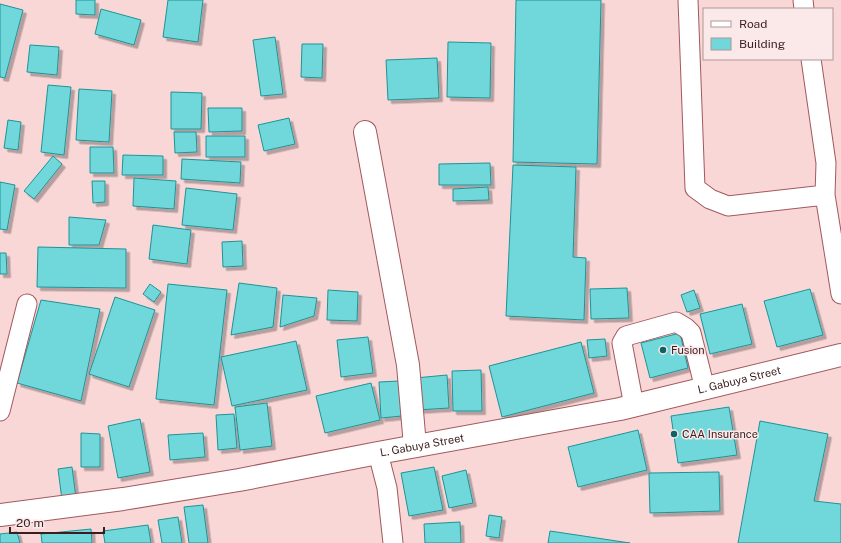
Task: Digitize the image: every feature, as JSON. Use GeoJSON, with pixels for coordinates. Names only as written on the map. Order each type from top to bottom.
{"type":"FeatureCollection","features":[{"type":"Feature","properties":{"kind":"street"},"geometry":{"type":"LineString","coordinates":[[365,132],[408,365],[415,446]]}},
{"type":"Feature","properties":{"kind":"street","name":"L. Gabuya Street"},"geometry":{"type":"LineString","coordinates":[[0,515],[123,499],[239,480],[634,406],[841,355]]}},
{"type":"Feature","properties":{"kind":"lane"},"geometry":{"type":"LineString","coordinates":[[688,0],[695,188],[710,199],[728,206],[825,195]]}},
{"type":"Feature","properties":{"kind":"lane"},"geometry":{"type":"LineString","coordinates":[[811,60],[826,163],[825,195],[841,294]]}},
{"type":"Feature","properties":{"kind":"lane"},"geometry":{"type":"LineString","coordinates":[[0,411],[27,304]]}},
{"type":"Feature","properties":{"kind":"lane"},"geometry":{"type":"LineString","coordinates":[[634,406],[622,343],[626,336],[676,322],[691,333],[706,389]]}},
{"type":"Feature","properties":{"kind":"lane"},"geometry":{"type":"LineString","coordinates":[[378,453],[387,488],[393,543]]}},
{"type":"Feature","properties":{"kind":"building"},"geometry":{"type":"Polygon","coordinates":[[[76,0],[95,0],[95,15],[76,14],[76,0]]]}},
{"type":"Feature","properties":{"kind":"building"},"geometry":{"type":"Polygon","coordinates":[[[168,0],[203,0],[198,42],[163,37],[168,0]]]}},
{"type":"Feature","properties":{"kind":"building"},"geometry":{"type":"Polygon","coordinates":[[[516,0],[601,0],[597,164],[513,162],[516,0]]]}},
{"type":"Feature","properties":{"kind":"building"},"geometry":{"type":"Polygon","coordinates":[[[0,4],[23,10],[5,78],[0,77],[0,4]]]}},
{"type":"Feature","properties":{"kind":"building"},"geometry":{"type":"Polygon","coordinates":[[[101,9],[141,20],[134,45],[95,34],[101,9]]]}},
{"type":"Feature","properties":{"kind":"building"},"geometry":{"type":"Polygon","coordinates":[[[275,37],[283,94],[261,96],[253,40],[275,37]]]}},
{"type":"Feature","properties":{"kind":"building"},"geometry":{"type":"Polygon","coordinates":[[[448,42],[491,43],[490,98],[447,97],[448,42]]]}},
{"type":"Feature","properties":{"kind":"building"},"geometry":{"type":"Polygon","coordinates":[[[302,44],[323,44],[322,78],[301,77],[302,44]]]}},
{"type":"Feature","properties":{"kind":"building"},"geometry":{"type":"Polygon","coordinates":[[[30,45],[59,47],[57,75],[27,72],[30,45]]]}},
{"type":"Feature","properties":{"kind":"building"},"geometry":{"type":"Polygon","coordinates":[[[437,58],[439,98],[388,100],[386,60],[437,58]]]}},
{"type":"Feature","properties":{"kind":"building"},"geometry":{"type":"Polygon","coordinates":[[[48,85],[71,87],[64,155],[41,152],[48,85]]]}},
{"type":"Feature","properties":{"kind":"building"},"geometry":{"type":"Polygon","coordinates":[[[79,89],[112,91],[109,142],[76,140],[79,89]]]}},
{"type":"Feature","properties":{"kind":"building"},"geometry":{"type":"Polygon","coordinates":[[[171,92],[202,93],[201,129],[171,129],[171,92]]]}},
{"type":"Feature","properties":{"kind":"building"},"geometry":{"type":"Polygon","coordinates":[[[208,108],[242,108],[242,131],[209,132],[208,108]]]}},
{"type":"Feature","properties":{"kind":"building"},"geometry":{"type":"Polygon","coordinates":[[[289,118],[295,144],[264,151],[258,125],[289,118]]]}},
{"type":"Feature","properties":{"kind":"building"},"geometry":{"type":"Polygon","coordinates":[[[8,120],[21,122],[18,150],[4,148],[8,120]]]}},
{"type":"Feature","properties":{"kind":"building"},"geometry":{"type":"Polygon","coordinates":[[[174,132],[196,132],[197,152],[175,153],[174,132]]]}},
{"type":"Feature","properties":{"kind":"building"},"geometry":{"type":"Polygon","coordinates":[[[206,136],[245,136],[245,157],[206,157],[206,136]]]}},
{"type":"Feature","properties":{"kind":"building"},"geometry":{"type":"Polygon","coordinates":[[[90,147],[113,147],[114,173],[90,173],[90,147]]]}},
{"type":"Feature","properties":{"kind":"building"},"geometry":{"type":"Polygon","coordinates":[[[123,155],[163,156],[163,175],[122,175],[123,155]]]}},
{"type":"Feature","properties":{"kind":"building"},"geometry":{"type":"Polygon","coordinates":[[[53,156],[62,164],[34,199],[24,191],[53,156]]]}},
{"type":"Feature","properties":{"kind":"building"},"geometry":{"type":"Polygon","coordinates":[[[182,159],[241,162],[240,183],[181,179],[182,159]]]}},
{"type":"Feature","properties":{"kind":"building"},"geometry":{"type":"Polygon","coordinates":[[[490,163],[491,185],[439,185],[439,164],[490,163]]]}},
{"type":"Feature","properties":{"kind":"building"},"geometry":{"type":"Polygon","coordinates":[[[513,165],[576,167],[573,257],[586,258],[584,320],[506,316],[513,165]]]}},
{"type":"Feature","properties":{"kind":"building"},"geometry":{"type":"Polygon","coordinates":[[[134,178],[176,181],[174,209],[133,206],[134,178]]]}},
{"type":"Feature","properties":{"kind":"building"},"geometry":{"type":"Polygon","coordinates":[[[92,181],[105,181],[105,202],[93,203],[92,181]]]}},
{"type":"Feature","properties":{"kind":"building"},"geometry":{"type":"Polygon","coordinates":[[[0,182],[15,185],[7,230],[0,229],[0,182]]]}},
{"type":"Feature","properties":{"kind":"building"},"geometry":{"type":"Polygon","coordinates":[[[488,187],[489,200],[453,201],[453,189],[488,187]]]}},
{"type":"Feature","properties":{"kind":"building"},"geometry":{"type":"Polygon","coordinates":[[[186,188],[237,194],[233,230],[182,225],[186,188]]]}},
{"type":"Feature","properties":{"kind":"building"},"geometry":{"type":"Polygon","coordinates":[[[69,217],[106,220],[99,245],[69,245],[69,217]]]}},
{"type":"Feature","properties":{"kind":"building"},"geometry":{"type":"Polygon","coordinates":[[[153,225],[191,230],[187,264],[149,259],[153,225]]]}},
{"type":"Feature","properties":{"kind":"building"},"geometry":{"type":"Polygon","coordinates":[[[242,241],[243,266],[223,267],[222,242],[242,241]]]}},
{"type":"Feature","properties":{"kind":"building"},"geometry":{"type":"Polygon","coordinates":[[[38,247],[126,249],[126,288],[37,287],[38,247]]]}},
{"type":"Feature","properties":{"kind":"building"},"geometry":{"type":"Polygon","coordinates":[[[0,253],[6,253],[7,274],[0,274],[0,253]]]}},
{"type":"Feature","properties":{"kind":"building"},"geometry":{"type":"Polygon","coordinates":[[[239,283],[277,288],[273,327],[231,335],[239,283]]]}},
{"type":"Feature","properties":{"kind":"building"},"geometry":{"type":"Polygon","coordinates":[[[150,284],[161,292],[154,302],[143,294],[150,284]]]}},
{"type":"Feature","properties":{"kind":"building"},"geometry":{"type":"Polygon","coordinates":[[[168,284],[227,290],[214,405],[156,399],[168,284]]]}},
{"type":"Feature","properties":{"kind":"building"},"geometry":{"type":"Polygon","coordinates":[[[627,288],[629,318],[591,319],[590,289],[627,288]]]}},
{"type":"Feature","properties":{"kind":"building"},"geometry":{"type":"Polygon","coordinates":[[[810,289],[823,335],[777,347],[764,301],[810,289]]]}},
{"type":"Feature","properties":{"kind":"building"},"geometry":{"type":"Polygon","coordinates":[[[328,290],[358,292],[357,321],[327,320],[328,290]]]}},
{"type":"Feature","properties":{"kind":"building"},"geometry":{"type":"Polygon","coordinates":[[[694,290],[700,308],[687,312],[681,295],[694,290]]]}},
{"type":"Feature","properties":{"kind":"building"},"geometry":{"type":"Polygon","coordinates":[[[283,295],[317,298],[314,316],[280,327],[283,295]]]}},
{"type":"Feature","properties":{"kind":"building"},"geometry":{"type":"Polygon","coordinates":[[[115,297],[155,310],[129,387],[89,374],[115,297]]]}},
{"type":"Feature","properties":{"kind":"building"},"geometry":{"type":"Polygon","coordinates":[[[41,300],[100,309],[81,401],[17,383],[41,300]]]}},
{"type":"Feature","properties":{"kind":"building"},"geometry":{"type":"Polygon","coordinates":[[[742,304],[752,344],[710,354],[700,314],[742,304]]]}},
{"type":"Feature","properties":{"kind":"building","name":"Fusion"},"geometry":{"type":"Polygon","coordinates":[[[680,333],[688,368],[650,378],[641,343],[680,333]]]}},
{"type":"Feature","properties":{"kind":"building"},"geometry":{"type":"Polygon","coordinates":[[[368,337],[373,373],[341,377],[337,340],[368,337]]]}},
{"type":"Feature","properties":{"kind":"building"},"geometry":{"type":"Polygon","coordinates":[[[605,339],[607,356],[589,358],[587,340],[605,339]]]}},
{"type":"Feature","properties":{"kind":"building"},"geometry":{"type":"Polygon","coordinates":[[[296,341],[307,390],[232,406],[221,357],[296,341]]]}},
{"type":"Feature","properties":{"kind":"building"},"geometry":{"type":"Polygon","coordinates":[[[581,342],[594,393],[502,417],[489,366],[581,342]]]}},
{"type":"Feature","properties":{"kind":"building"},"geometry":{"type":"Polygon","coordinates":[[[481,370],[482,411],[453,411],[452,371],[481,370]]]}},
{"type":"Feature","properties":{"kind":"building"},"geometry":{"type":"Polygon","coordinates":[[[447,375],[449,408],[417,410],[415,378],[447,375]]]}},
{"type":"Feature","properties":{"kind":"building"},"geometry":{"type":"Polygon","coordinates":[[[399,381],[402,416],[381,418],[379,382],[399,381]]]}},
{"type":"Feature","properties":{"kind":"building"},"geometry":{"type":"Polygon","coordinates":[[[371,383],[380,420],[325,433],[316,396],[371,383]]]}},
{"type":"Feature","properties":{"kind":"building"},"geometry":{"type":"Polygon","coordinates":[[[267,403],[272,446],[240,450],[235,407],[267,403]]]}},
{"type":"Feature","properties":{"kind":"building"},"geometry":{"type":"Polygon","coordinates":[[[729,407],[737,455],[678,463],[671,416],[729,407]]]}},
{"type":"Feature","properties":{"kind":"building"},"geometry":{"type":"Polygon","coordinates":[[[234,414],[237,448],[218,450],[216,415],[234,414]]]}},
{"type":"Feature","properties":{"kind":"building"},"geometry":{"type":"Polygon","coordinates":[[[140,419],[150,472],[118,478],[108,426],[140,419]]]}},
{"type":"Feature","properties":{"kind":"building"},"geometry":{"type":"Polygon","coordinates":[[[760,421],[828,434],[814,501],[841,504],[841,543],[738,543],[760,421]]]}},
{"type":"Feature","properties":{"kind":"building"},"geometry":{"type":"Polygon","coordinates":[[[638,430],[647,470],[578,487],[568,447],[638,430]]]}},
{"type":"Feature","properties":{"kind":"building"},"geometry":{"type":"Polygon","coordinates":[[[81,433],[100,434],[100,467],[81,467],[81,433]]]}},
{"type":"Feature","properties":{"kind":"building"},"geometry":{"type":"Polygon","coordinates":[[[203,433],[205,457],[170,460],[168,435],[203,433]]]}},
{"type":"Feature","properties":{"kind":"building"},"geometry":{"type":"Polygon","coordinates":[[[72,467],[76,498],[62,500],[58,469],[72,467]]]}},
{"type":"Feature","properties":{"kind":"building"},"geometry":{"type":"Polygon","coordinates":[[[434,467],[443,510],[409,516],[401,473],[434,467]]]}},
{"type":"Feature","properties":{"kind":"building"},"geometry":{"type":"Polygon","coordinates":[[[466,470],[473,503],[449,508],[442,476],[466,470]]]}},
{"type":"Feature","properties":{"kind":"building"},"geometry":{"type":"Polygon","coordinates":[[[719,472],[720,511],[650,513],[649,473],[719,472]]]}},
{"type":"Feature","properties":{"kind":"building"},"geometry":{"type":"Polygon","coordinates":[[[203,505],[208,543],[189,543],[184,507],[203,505]]]}},
{"type":"Feature","properties":{"kind":"building"},"geometry":{"type":"Polygon","coordinates":[[[489,515],[502,517],[499,538],[486,536],[489,515]]]}},
{"type":"Feature","properties":{"kind":"building"},"geometry":{"type":"Polygon","coordinates":[[[178,517],[182,543],[162,543],[158,520],[178,517]]]}},
{"type":"Feature","properties":{"kind":"building"},"geometry":{"type":"Polygon","coordinates":[[[460,522],[461,543],[425,543],[424,524],[460,522]]]}},
{"type":"Feature","properties":{"kind":"building"},"geometry":{"type":"Polygon","coordinates":[[[148,525],[151,543],[105,543],[103,531],[148,525]]]}},
{"type":"Feature","properties":{"kind":"building"},"geometry":{"type":"Polygon","coordinates":[[[91,529],[92,543],[42,543],[41,534],[91,529]]]}},
{"type":"Feature","properties":{"kind":"building"},"geometry":{"type":"Polygon","coordinates":[[[550,531],[630,543],[548,543],[550,531]]]}},
{"type":"Feature","properties":{"kind":"building"},"geometry":{"type":"Polygon","coordinates":[[[17,532],[20,543],[0,543],[0,534],[17,532]]]}},
{"type":"Feature","properties":{"kind":"place","name":"Fusion"},"geometry":{"type":"Point","coordinates":[663,350]}},
{"type":"Feature","properties":{"kind":"place","name":"CAA Insurance"},"geometry":{"type":"Point","coordinates":[674,434]}}]}
